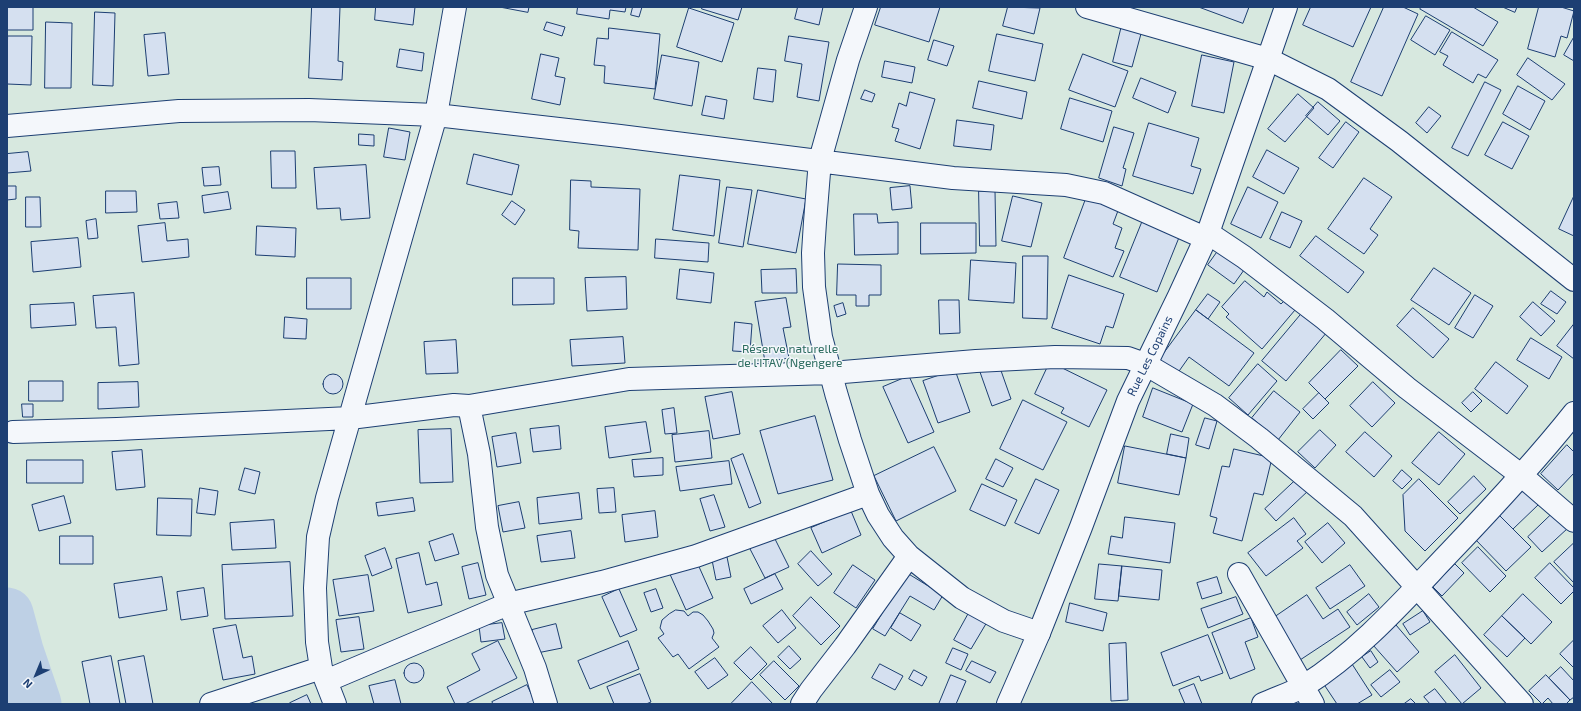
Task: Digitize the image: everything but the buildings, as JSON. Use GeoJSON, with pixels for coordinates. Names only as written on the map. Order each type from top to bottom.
{"type":"FeatureCollection","features":[{"type":"Feature","properties":{"kind":"street"},"geometry":{"type":"LineString","coordinates":[[335,704],[324,675],[317,642],[315,588],[318,537],[326,498],[436,115],[455,7]]}},
{"type":"Feature","properties":{"kind":"street"},"geometry":{"type":"LineString","coordinates":[[866,7],[848,60],[820,160],[813,252],[814,287],[821,337],[850,440],[868,494],[878,515],[893,538],[908,556],[962,598],[1004,621],[1039,633]]}},
{"type":"Feature","properties":{"kind":"street"},"geometry":{"type":"LineString","coordinates":[[1087,7],[1268,59],[1328,89],[1399,141],[1574,280]]}},
{"type":"Feature","properties":{"kind":"street","name":"Rue Les Copains"},"geometry":{"type":"LineString","coordinates":[[1008,704],[1039,633],[1128,401],[1180,296],[1207,236],[1286,7]]}},
{"type":"Feature","properties":{"kind":"street"},"geometry":{"type":"LineString","coordinates":[[7,126],[179,111],[309,110],[436,115],[628,136],[953,178],[1074,186],[1104,193],[1207,236],[1244,257],[1325,319],[1407,388],[1522,476],[1574,521]]}},
{"type":"Feature","properties":{"kind":"street"},"geometry":{"type":"LineString","coordinates":[[13,432],[117,429],[350,418],[454,405],[469,406],[630,379],[831,373],[976,361],[1054,357],[1128,358],[1145,364],[1215,405],[1258,438],[1353,516],[1522,704]]}},
{"type":"Feature","properties":{"kind":"street"},"geometry":{"type":"LineString","coordinates":[[469,406],[478,454],[487,527],[497,574],[534,668],[546,704]]}},
{"type":"Feature","properties":{"kind":"street"},"geometry":{"type":"LineString","coordinates":[[1263,704],[1308,695],[1334,665],[1358,645],[1417,586],[1522,476],[1574,413]]}},
{"type":"Feature","properties":{"kind":"street"},"geometry":{"type":"LineString","coordinates":[[211,704],[324,675],[508,604],[602,582],[696,556],[868,494]]}},
{"type":"Feature","properties":{"kind":"street"},"geometry":{"type":"LineString","coordinates":[[802,704],[908,556]]}},
{"type":"Feature","properties":{"kind":"street"},"geometry":{"type":"LineString","coordinates":[[1239,574],[1308,695]]}},
{"type":"Feature","properties":{"kind":"green space","name":"Réserve naturelle de l'ITAV (Ngengere"},"geometry":{"type":"Polygon","coordinates":[[[7,7],[1574,7],[1574,704],[7,704],[7,7]]]}},
{"type":"Feature","properties":{"kind":"waterway"},"geometry":{"type":"LineString","coordinates":[[7,614],[17,651],[35,704]]}}]}
